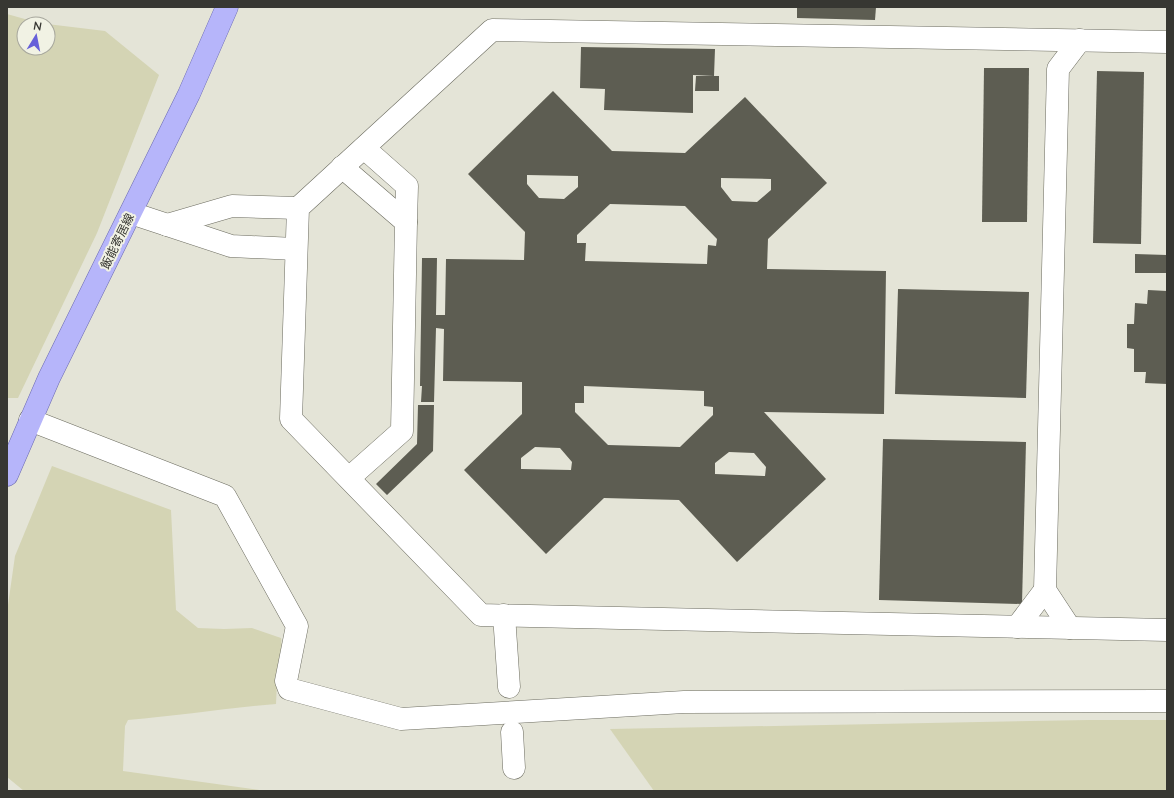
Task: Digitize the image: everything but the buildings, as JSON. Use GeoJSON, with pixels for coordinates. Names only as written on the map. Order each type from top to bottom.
{"type":"FeatureCollection","features":[{"type":"Feature","properties":{"kind":"main road","name":"飯能寄居線"},"geometry":{"type":"LineString","coordinates":[[7,475],[30,420],[189,94],[227,7]]}},
{"type":"Feature","properties":{"kind":"street"},"geometry":{"type":"LineString","coordinates":[[1167,42],[492,30],[298,208],[291,419],[481,615],[1167,630]]}},
{"type":"Feature","properties":{"kind":"street"},"geometry":{"type":"LineString","coordinates":[[1027,40],[1058,69]]}},
{"type":"Feature","properties":{"kind":"street"},"geometry":{"type":"LineString","coordinates":[[1070,628],[1045,590],[1058,69],[1080,40]]}},
{"type":"Feature","properties":{"kind":"street"},"geometry":{"type":"LineString","coordinates":[[349,478],[402,431],[407,186],[364,148]]}},
{"type":"Feature","properties":{"kind":"street"},"geometry":{"type":"LineString","coordinates":[[342,167],[406,222]]}},
{"type":"Feature","properties":{"kind":"street"},"geometry":{"type":"LineString","coordinates":[[167,225],[232,206],[298,208]]}},
{"type":"Feature","properties":{"kind":"street"},"geometry":{"type":"LineString","coordinates":[[131,213],[231,246],[296,249]]}},
{"type":"Feature","properties":{"kind":"street"},"geometry":{"type":"LineString","coordinates":[[30,420],[226,496],[297,626],[286,681],[289,689],[401,719],[684,702],[1167,701]]}},
{"type":"Feature","properties":{"kind":"street"},"geometry":{"type":"LineString","coordinates":[[1017,627],[1045,590]]}},
{"type":"Feature","properties":{"kind":"street"},"geometry":{"type":"LineString","coordinates":[[504,615],[509,687]]}},
{"type":"Feature","properties":{"kind":"street"},"geometry":{"type":"LineString","coordinates":[[512,732],[514,768]]}},
{"type":"Feature","properties":{"kind":"green space"},"geometry":{"type":"Polygon","coordinates":[[[7,14],[16,17],[16,56],[56,56],[56,25],[105,31],[159,75],[97,233],[18,398],[7,398],[7,14]]]}},
{"type":"Feature","properties":{"kind":"green space"},"geometry":{"type":"Polygon","coordinates":[[[52,466],[171,510],[176,610],[198,628],[252,628],[281,638],[283,657],[277,681],[276,704],[128,720],[125,726],[123,771],[267,791],[24,791],[7,777],[7,612],[15,556],[52,466]]]}},
{"type":"Feature","properties":{"kind":"green space"},"geometry":{"type":"Polygon","coordinates":[[[1089,720],[1167,720],[1167,791],[654,791],[610,729],[1089,720]]]}}]}
